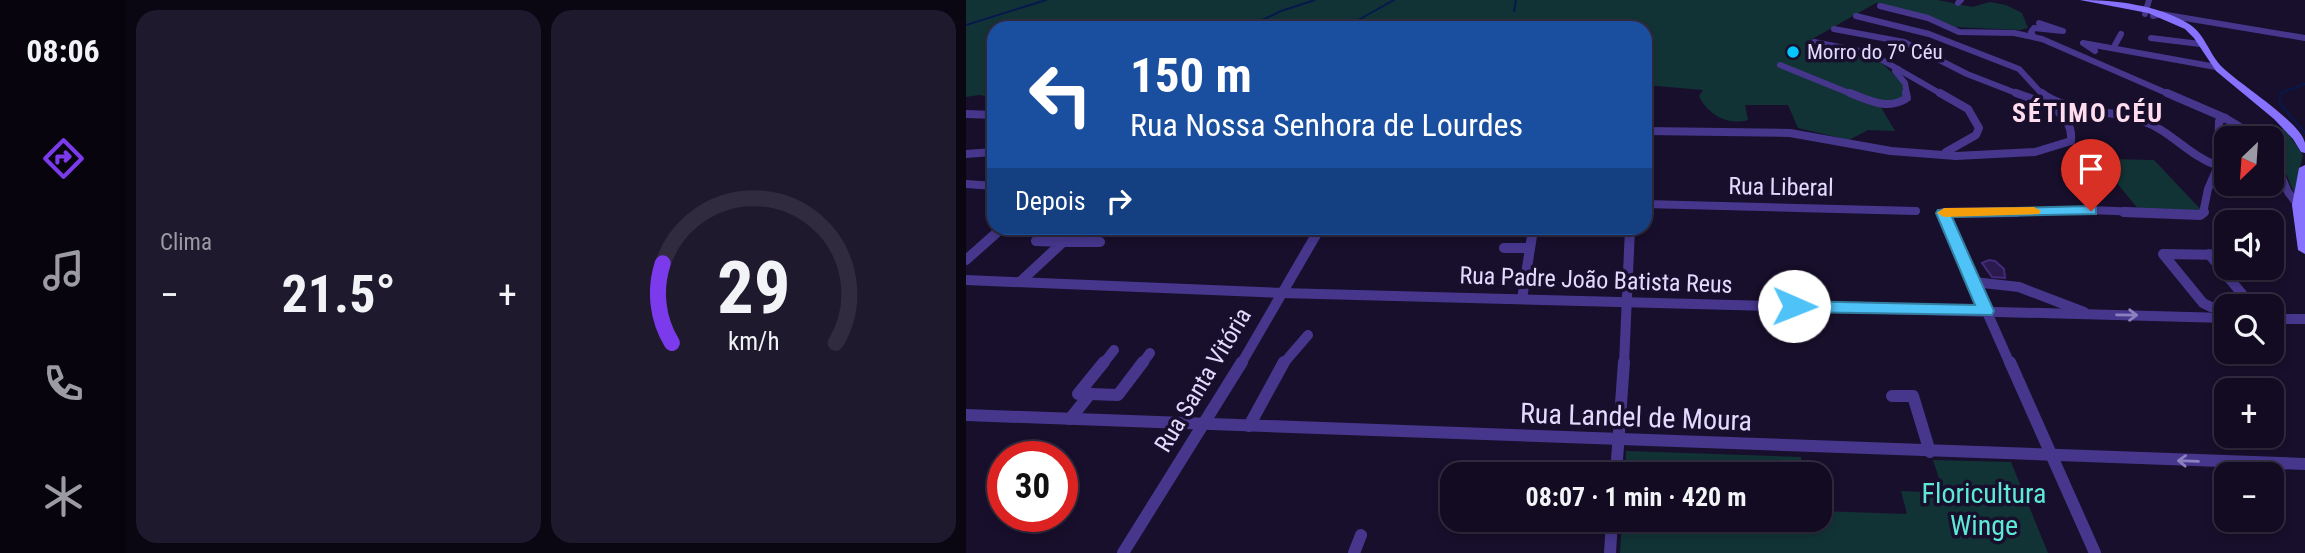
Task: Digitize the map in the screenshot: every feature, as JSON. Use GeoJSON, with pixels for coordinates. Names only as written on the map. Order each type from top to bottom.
{"type":"FeatureCollection","features":[{"type":"Feature","properties":{"kind":"main road"},"geometry":{"type":"LineString","coordinates":[[2084,0],[2188,23],[2216,67],[2289,128],[2305,148]]}},
{"type":"Feature","properties":{"kind":"main road"},"geometry":{"type":"LineString","coordinates":[[2089,1],[2108,1],[2153,15],[2199,40]]}},
{"type":"Feature","properties":{"kind":"main road"},"geometry":{"type":"LineString","coordinates":[[2305,168],[2298,205],[2305,250]]}},
{"type":"Feature","properties":{"kind":"street"},"geometry":{"type":"LineString","coordinates":[[2149,0],[2153,15]]}},
{"type":"Feature","properties":{"kind":"street"},"geometry":{"type":"LineString","coordinates":[[1880,6],[1929,18],[1960,32],[2014,33],[2034,37],[2238,126]]}},
{"type":"Feature","properties":{"kind":"street"},"geometry":{"type":"LineString","coordinates":[[1652,131],[1789,133],[1893,152],[1939,155],[2021,155],[2050,151],[2071,141],[2072,132],[2064,116],[2039,98],[2024,71],[1999,62],[1979,50],[1946,42],[1919,29],[1856,16]]}},
{"type":"Feature","properties":{"kind":"street"},"geometry":{"type":"LineString","coordinates":[[2034,37],[2031,32],[2034,28],[2063,31],[2039,23]]}},
{"type":"Feature","properties":{"kind":"street"},"geometry":{"type":"LineString","coordinates":[[2188,23],[2305,38]]}},
{"type":"Feature","properties":{"kind":"street"},"geometry":{"type":"LineString","coordinates":[[1834,29],[1904,42],[1967,74],[2039,98],[2155,125],[2205,161],[2214,164]]}},
{"type":"Feature","properties":{"kind":"street"},"geometry":{"type":"LineString","coordinates":[[2114,46],[2120,34]]}},
{"type":"Feature","properties":{"kind":"street"},"geometry":{"type":"LineString","coordinates":[[2151,38],[2199,40]]}},
{"type":"Feature","properties":{"kind":"street"},"geometry":{"type":"LineString","coordinates":[[1814,42],[1870,53],[1968,109],[1976,118],[1979,128],[1976,135],[1939,155]]}},
{"type":"Feature","properties":{"kind":"street"},"geometry":{"type":"LineString","coordinates":[[2095,51],[2083,43],[2114,46],[2138,55],[2216,67]]}},
{"type":"Feature","properties":{"kind":"street"},"geometry":{"type":"LineString","coordinates":[[1780,65],[1878,104],[1895,105],[1908,98],[1905,83],[1895,71],[1899,68]]}},
{"type":"Feature","properties":{"kind":"street"},"geometry":{"type":"LineString","coordinates":[[966,114],[987,115]]}},
{"type":"Feature","properties":{"kind":"street"},"geometry":{"type":"LineString","coordinates":[[2220,126],[2220,121],[2225,118]]}},
{"type":"Feature","properties":{"kind":"street"},"geometry":{"type":"LineString","coordinates":[[966,154],[987,152]]}},
{"type":"Feature","properties":{"kind":"street"},"geometry":{"type":"LineString","coordinates":[[2095,553],[1946,225],[1943,213],[2091,211],[2200,215],[2204,213],[2208,189],[2214,175]]}},
{"type":"Feature","properties":{"kind":"street"},"geometry":{"type":"LineString","coordinates":[[2284,182],[2298,205]]}},
{"type":"Feature","properties":{"kind":"street"},"geometry":{"type":"LineString","coordinates":[[966,184],[987,186]]}},
{"type":"Feature","properties":{"kind":"street","name":"Rua Liberal"},"geometry":{"type":"LineString","coordinates":[[1652,204],[1916,211]]}},
{"type":"Feature","properties":{"kind":"street"},"geometry":{"type":"LineString","coordinates":[[966,260],[994,235]]}},
{"type":"Feature","properties":{"kind":"street"},"geometry":{"type":"LineString","coordinates":[[1020,282],[1076,235]]}},
{"type":"Feature","properties":{"kind":"street","name":"Rua Santa Vitória"},"geometry":{"type":"LineString","coordinates":[[1123,553],[1205,425],[1316,235]]}},
{"type":"Feature","properties":{"kind":"street"},"geometry":{"type":"LineString","coordinates":[[1617,462],[1629,302],[1630,235]]}},
{"type":"Feature","properties":{"kind":"street"},"geometry":{"type":"LineString","coordinates":[[1522,299],[1532,236]]}},
{"type":"Feature","properties":{"kind":"street"},"geometry":{"type":"LineString","coordinates":[[1036,241],[1100,242]]}},
{"type":"Feature","properties":{"kind":"street"},"geometry":{"type":"LineString","coordinates":[[1504,248],[1530,248]]}},
{"type":"Feature","properties":{"kind":"street"},"geometry":{"type":"LineString","coordinates":[[2214,254],[2163,254],[2203,303],[2214,307]]}},
{"type":"Feature","properties":{"kind":"street"},"geometry":{"type":"LineString","coordinates":[[2209,254],[2242,294]]}},
{"type":"Feature","properties":{"kind":"street","name":"Rua Padre João Batista Reus"},"geometry":{"type":"LineString","coordinates":[[966,280],[1282,293],[2214,318]]}},
{"type":"Feature","properties":{"kind":"street"},"geometry":{"type":"LineString","coordinates":[[1974,282],[2019,287],[2091,314]]}},
{"type":"Feature","properties":{"kind":"street"},"geometry":{"type":"LineString","coordinates":[[2284,319],[2305,319]]}},
{"type":"Feature","properties":{"kind":"street"},"geometry":{"type":"LineString","coordinates":[[1249,426],[1287,357],[1300,347],[1308,335]]}},
{"type":"Feature","properties":{"kind":"street"},"geometry":{"type":"LineString","coordinates":[[1114,350],[1077,394],[1118,395],[1150,353]]}},
{"type":"Feature","properties":{"kind":"street"},"geometry":{"type":"LineString","coordinates":[[1070,419],[1090,394]]}},
{"type":"Feature","properties":{"kind":"street"},"geometry":{"type":"LineString","coordinates":[[1892,396],[1913,396],[1930,452]]}},
{"type":"Feature","properties":{"kind":"street","name":"Rua Landel de Moura"},"geometry":{"type":"LineString","coordinates":[[966,415],[2305,465]]}},
{"type":"Feature","properties":{"kind":"street"},"geometry":{"type":"LineString","coordinates":[[1610,553],[1611,532]]}},
{"type":"Feature","properties":{"kind":"street"},"geometry":{"type":"LineString","coordinates":[[1354,553],[1361,535]]}},
{"type":"Feature","properties":{"kind":"green space"},"geometry":{"type":"Polygon","coordinates":[[[966,0],[1938,0],[1972,7],[1990,2],[2006,5],[2022,13],[2028,28],[2020,30],[1954,27],[1930,16],[1876,3],[1807,42],[1868,54],[1879,60],[1903,82],[1906,99],[1879,104],[1895,131],[1868,130],[1849,140],[1798,128],[1788,105],[1745,105],[1748,120],[1733,121],[1719,117],[1707,108],[1699,96],[1703,90],[1652,86],[1652,21],[987,21],[987,96],[966,97],[966,0]]]}},
{"type":"Feature","properties":{"kind":"green space"},"geometry":{"type":"Polygon","coordinates":[[[2284,129],[2303,155],[2294,193],[2284,169],[2284,129]]]}},
{"type":"Feature","properties":{"kind":"green space"},"geometry":{"type":"Polygon","coordinates":[[[2109,159],[2154,160],[2203,212],[2139,210],[2099,161],[2110,162],[2109,159]]]}},
{"type":"Feature","properties":{"kind":"green space"},"geometry":{"type":"Polygon","coordinates":[[[1626,451],[1801,457],[1802,462],[1626,462],[1626,451]]]}},
{"type":"Feature","properties":{"kind":"green space","name":"Floricultura Winge"},"geometry":{"type":"Polygon","coordinates":[[[1933,460],[2011,462],[2048,553],[1620,553],[1621,532],[1832,532],[1832,511],[1907,514],[1901,491],[1944,493],[1933,460]]]}},
{"type":"Feature","properties":{"kind":"building"},"geometry":{"type":"Polygon","coordinates":[[[1995,261],[2004,269],[2005,278],[1992,277],[1982,263],[1995,261]]]}},
{"type":"Feature","properties":{"kind":"waterway"},"geometry":{"type":"LineString","coordinates":[[966,25],[1046,0]]}},
{"type":"Feature","properties":{"kind":"waterway"},"geometry":{"type":"LineString","coordinates":[[1260,21],[1315,0]]}},
{"type":"Feature","properties":{"kind":"waterway"},"geometry":{"type":"LineString","coordinates":[[1356,21],[1394,0]]}},
{"type":"Feature","properties":{"kind":"waterway"},"geometry":{"type":"LineString","coordinates":[[1514,11],[1516,0]]}},
{"type":"Feature","properties":{"kind":"waterway"},"geometry":{"type":"LineString","coordinates":[[2305,84],[2281,93],[2279,103],[2305,133]]}},
{"type":"Feature","properties":{"kind":"slow traffic"},"geometry":{"type":"LineString","coordinates":[[1944,213],[2034,211]]}},
{"type":"Feature","properties":{"kind":"place","name":"Morro do 7º Céu"},"geometry":{"type":"Point","coordinates":[1793,52]}},
{"type":"Feature","properties":{"kind":"district","name":"SÉTIMO CÉU"},"geometry":{"type":"Point","coordinates":[2088,113]}},
{"type":"Feature","properties":{"kind":"route"},"geometry":{"type":"LineString","coordinates":[[1794,306],[1986,311],[1943,213],[2091,211]]}}]}
